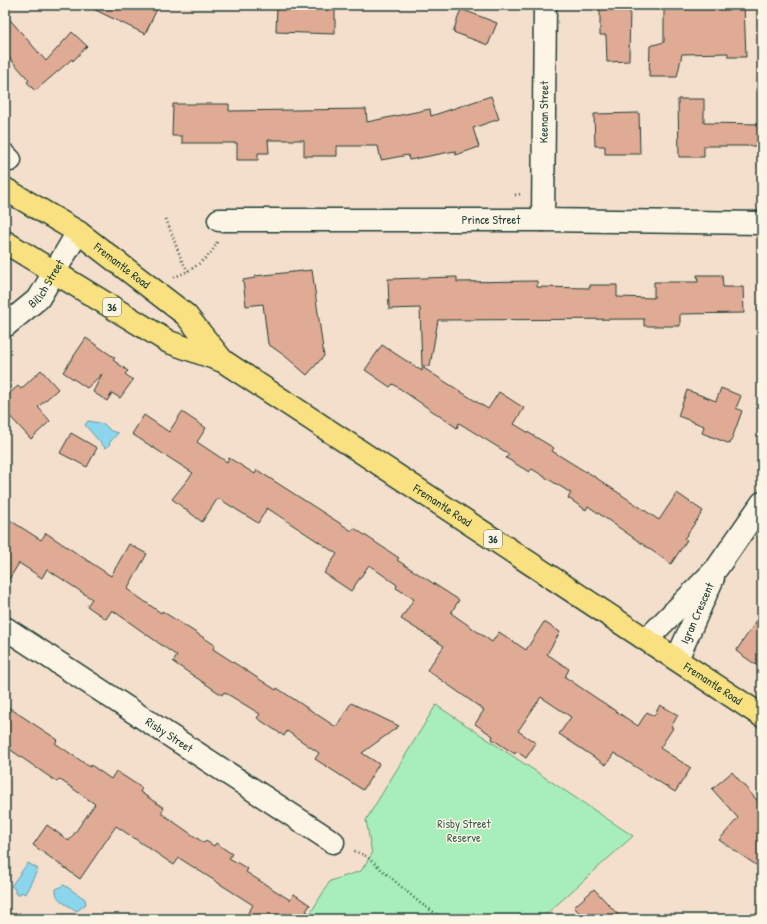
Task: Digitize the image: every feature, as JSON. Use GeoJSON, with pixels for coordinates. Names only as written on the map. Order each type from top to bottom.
{"type":"FeatureCollection","features":[{"type":"Feature","properties":{"kind":"main road","name":"Fremantle Road"},"geometry":{"type":"LineString","coordinates":[[5,189],[78,232],[186,315],[223,362]]}},
{"type":"Feature","properties":{"kind":"main road","name":"Fremantle Road"},"geometry":{"type":"LineString","coordinates":[[5,242],[55,271],[169,342],[223,362],[650,640],[762,716]]}},
{"type":"Feature","properties":{"kind":"street","name":"Keenan Street"},"geometry":{"type":"LineString","coordinates":[[543,220],[545,5]]}},
{"type":"Feature","properties":{"kind":"street","name":"Prince Street"},"geometry":{"type":"LineString","coordinates":[[219,220],[543,220],[762,223]]}},
{"type":"Feature","properties":{"kind":"street","name":"Bilich Street"},"geometry":{"type":"LineString","coordinates":[[5,326],[39,298],[78,232]]}},
{"type":"Feature","properties":{"kind":"street","name":"Igran Crescent"},"geometry":{"type":"LineString","coordinates":[[650,640],[655,631],[717,568],[762,503]]}},
{"type":"Feature","properties":{"kind":"street","name":"Igran Crescent"},"geometry":{"type":"LineString","coordinates":[[678,659],[717,568]]}},
{"type":"Feature","properties":{"kind":"street","name":"Risby Street"},"geometry":{"type":"LineString","coordinates":[[5,628],[333,842]]}},
{"type":"Feature","properties":{"kind":"path"},"geometry":{"type":"LineString","coordinates":[[166,219],[182,261],[188,271]]}},
{"type":"Feature","properties":{"kind":"path"},"geometry":{"type":"LineString","coordinates":[[170,278],[188,271],[201,261],[217,244]]}},
{"type":"Feature","properties":{"kind":"path"},"geometry":{"type":"LineString","coordinates":[[333,842],[366,856],[420,903],[444,919]]}},
{"type":"Feature","properties":{"kind":"green space","name":"Risby Street Reserve"},"geometry":{"type":"Polygon","coordinates":[[[436,705],[633,836],[541,919],[307,919],[330,881],[361,871],[372,854],[366,820],[436,705]]]}},
{"type":"Feature","properties":{"kind":"water"},"geometry":{"type":"Polygon","coordinates":[[[88,421],[104,424],[111,431],[118,433],[110,442],[109,446],[105,448],[85,425],[88,421]]]}},
{"type":"Feature","properties":{"kind":"water"},"geometry":{"type":"Polygon","coordinates":[[[28,863],[38,869],[25,894],[21,892],[19,895],[15,893],[15,889],[11,886],[28,863]]]}},
{"type":"Feature","properties":{"kind":"water"},"geometry":{"type":"Polygon","coordinates":[[[64,885],[85,899],[86,904],[77,911],[60,900],[56,893],[56,889],[64,885]]]}},
{"type":"Feature","properties":{"kind":"building"},"geometry":{"type":"Polygon","coordinates":[[[85,5],[159,5],[145,34],[85,5]]]}},
{"type":"Feature","properties":{"kind":"building"},"geometry":{"type":"Polygon","coordinates":[[[277,5],[335,5],[335,34],[276,32],[277,5]]]}},
{"type":"Feature","properties":{"kind":"building"},"geometry":{"type":"Polygon","coordinates":[[[600,5],[630,5],[629,61],[607,62],[606,35],[600,35],[600,5]]]}},
{"type":"Feature","properties":{"kind":"building"},"geometry":{"type":"Polygon","coordinates":[[[664,5],[744,5],[746,57],[728,57],[728,53],[682,54],[677,77],[649,77],[650,46],[664,42],[664,5]]]}},
{"type":"Feature","properties":{"kind":"building"},"geometry":{"type":"Polygon","coordinates":[[[461,9],[497,23],[488,45],[453,32],[461,9]]]}},
{"type":"Feature","properties":{"kind":"building"},"geometry":{"type":"Polygon","coordinates":[[[5,14],[46,61],[72,32],[87,46],[73,61],[72,59],[35,91],[27,82],[29,80],[5,53],[5,14]]]}},
{"type":"Feature","properties":{"kind":"building"},"geometry":{"type":"Polygon","coordinates":[[[491,96],[499,119],[473,128],[479,147],[456,155],[455,151],[409,160],[408,155],[381,160],[378,146],[337,146],[337,156],[304,156],[304,140],[268,140],[269,153],[258,153],[258,160],[237,160],[237,143],[182,143],[182,136],[172,136],[173,104],[229,104],[229,111],[366,109],[367,122],[430,109],[431,116],[491,96]]]}},
{"type":"Feature","properties":{"kind":"building"},"geometry":{"type":"Polygon","coordinates":[[[678,99],[704,99],[704,123],[762,124],[762,146],[704,146],[704,157],[679,157],[678,99]]]}},
{"type":"Feature","properties":{"kind":"building"},"geometry":{"type":"Polygon","coordinates":[[[639,113],[640,154],[605,154],[605,146],[595,146],[594,114],[639,113]]]}},
{"type":"Feature","properties":{"kind":"building"},"geometry":{"type":"Polygon","coordinates":[[[312,270],[324,356],[307,375],[268,344],[263,304],[246,306],[243,280],[255,278],[255,276],[312,270]]]}},
{"type":"Feature","properties":{"kind":"building"},"geometry":{"type":"Polygon","coordinates":[[[697,275],[722,275],[723,287],[743,287],[744,313],[680,314],[680,326],[644,326],[644,319],[438,320],[430,366],[422,366],[420,308],[389,309],[388,279],[457,277],[457,282],[537,281],[537,287],[590,288],[590,285],[617,285],[617,297],[654,298],[654,282],[698,282],[697,275]]]}},
{"type":"Feature","properties":{"kind":"building"},"geometry":{"type":"Polygon","coordinates":[[[86,338],[115,358],[113,360],[128,371],[125,374],[133,380],[120,398],[112,393],[107,401],[93,392],[102,374],[87,388],[63,372],[86,338]]]}},
{"type":"Feature","properties":{"kind":"building"},"geometry":{"type":"Polygon","coordinates":[[[382,345],[422,371],[422,367],[488,409],[499,392],[524,408],[514,424],[554,448],[552,451],[586,471],[659,520],[677,493],[703,511],[684,539],[687,540],[671,564],[588,506],[586,510],[568,498],[571,493],[532,469],[529,472],[506,458],[509,454],[459,423],[457,428],[393,384],[390,387],[365,370],[382,345]]]}},
{"type":"Feature","properties":{"kind":"building"},"geometry":{"type":"Polygon","coordinates":[[[41,370],[58,389],[38,407],[50,421],[31,439],[5,411],[5,397],[18,386],[21,389],[41,370]]]}},
{"type":"Feature","properties":{"kind":"building"},"geometry":{"type":"Polygon","coordinates":[[[721,388],[741,396],[736,408],[742,411],[730,444],[702,433],[704,426],[678,416],[687,390],[716,401],[721,388]]]}},
{"type":"Feature","properties":{"kind":"building"},"geometry":{"type":"Polygon","coordinates":[[[182,412],[206,428],[197,442],[227,462],[229,458],[255,474],[257,470],[352,531],[354,528],[399,558],[397,560],[459,600],[451,613],[492,642],[499,632],[526,650],[544,622],[560,632],[547,654],[569,669],[565,677],[638,726],[647,712],[654,716],[660,705],[678,715],[671,727],[673,728],[660,748],[691,768],[675,792],[614,753],[606,765],[559,734],[571,717],[541,697],[518,731],[536,743],[526,758],[516,751],[515,754],[492,739],[493,736],[475,724],[484,710],[427,670],[444,646],[401,619],[414,599],[396,588],[397,585],[369,565],[351,591],[324,573],[337,554],[267,508],[258,523],[218,498],[202,522],[172,499],[193,473],[132,434],[144,415],[169,432],[182,412]]]}},
{"type":"Feature","properties":{"kind":"building"},"geometry":{"type":"Polygon","coordinates":[[[71,433],[97,448],[87,467],[60,453],[71,433]]]}},
{"type":"Feature","properties":{"kind":"building"},"geometry":{"type":"Polygon","coordinates":[[[5,517],[41,540],[46,533],[111,576],[129,544],[147,554],[127,589],[161,613],[162,611],[215,645],[213,649],[276,690],[277,688],[336,727],[351,703],[399,726],[362,753],[379,764],[363,790],[315,759],[319,753],[287,731],[284,736],[257,718],[260,714],[224,692],[222,695],[173,662],[177,656],[112,610],[106,619],[87,606],[92,599],[47,569],[42,578],[19,563],[5,586],[5,517]]]}},
{"type":"Feature","properties":{"kind":"building"},"geometry":{"type":"Polygon","coordinates":[[[762,613],[762,669],[736,651],[762,613]]]}},
{"type":"Feature","properties":{"kind":"building"},"geometry":{"type":"Polygon","coordinates":[[[5,705],[58,740],[55,743],[90,767],[91,765],[111,779],[116,771],[142,788],[140,792],[164,808],[161,813],[204,843],[206,841],[214,846],[216,843],[232,854],[229,858],[248,869],[246,872],[290,900],[294,894],[310,905],[306,911],[318,919],[244,919],[253,905],[179,858],[174,865],[116,826],[80,879],[33,845],[47,825],[69,841],[95,804],[59,779],[57,782],[5,746],[5,705]]]}},
{"type":"Feature","properties":{"kind":"building"},"geometry":{"type":"Polygon","coordinates":[[[732,772],[762,806],[762,869],[719,840],[738,818],[712,789],[732,772]]]}},
{"type":"Feature","properties":{"kind":"building"},"geometry":{"type":"Polygon","coordinates":[[[594,889],[622,919],[585,919],[574,907],[594,889]]]}}]}
